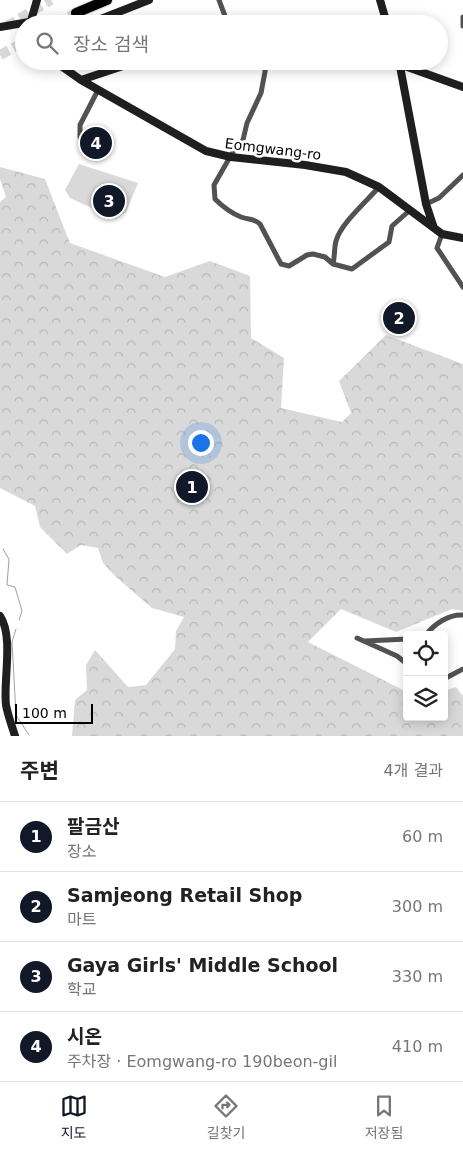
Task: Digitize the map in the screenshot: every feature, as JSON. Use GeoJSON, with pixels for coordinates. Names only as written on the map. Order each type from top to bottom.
{"type":"FeatureCollection","features":[{"type":"Feature","properties":{"kind":"highway"},"geometry":{"type":"LineString","coordinates":[[76,13],[107,0]]}},
{"type":"Feature","properties":{"kind":"main road"},"geometry":{"type":"LineString","coordinates":[[30,15],[37,0]]}},
{"type":"Feature","properties":{"kind":"main road"},"geometry":{"type":"LineString","coordinates":[[111,15],[149,0]]}},
{"type":"Feature","properties":{"kind":"main road"},"geometry":{"type":"LineString","coordinates":[[380,0],[384,15]]}},
{"type":"Feature","properties":{"kind":"main road"},"geometry":{"type":"LineString","coordinates":[[0,26],[15,24]]}},
{"type":"Feature","properties":{"kind":"main road"},"geometry":{"type":"LineString","coordinates":[[0,30],[15,26]]}},
{"type":"Feature","properties":{"kind":"main road","name":"Eomgwang-ro"},"geometry":{"type":"LineString","coordinates":[[67,70],[206,152],[230,157],[305,164],[346,172],[379,187],[442,234],[463,238]]}},
{"type":"Feature","properties":{"kind":"main road"},"geometry":{"type":"LineString","coordinates":[[81,80],[111,70]]}},
{"type":"Feature","properties":{"kind":"main road"},"geometry":{"type":"LineString","coordinates":[[400,70],[426,204],[434,228]]}},
{"type":"Feature","properties":{"kind":"main road"},"geometry":{"type":"LineString","coordinates":[[418,70],[463,87]]}},
{"type":"Feature","properties":{"kind":"main road"},"geometry":{"type":"LineString","coordinates":[[0,616],[4,621],[6,649],[6,705],[15,736]]}},
{"type":"Feature","properties":{"kind":"street"},"geometry":{"type":"LineString","coordinates":[[219,0],[225,15]]}},
{"type":"Feature","properties":{"kind":"street"},"geometry":{"type":"LineString","coordinates":[[463,17],[463,26]]}},
{"type":"Feature","properties":{"kind":"street"},"geometry":{"type":"LineString","coordinates":[[265,70],[261,93],[246,123],[243,140],[234,150],[214,185],[214,199],[244,219],[255,219],[260,224],[281,264],[289,266],[307,255],[313,254],[325,257],[333,264],[352,269],[389,242],[392,226],[409,211]]}},
{"type":"Feature","properties":{"kind":"street"},"geometry":{"type":"LineString","coordinates":[[80,137],[80,125],[98,90]]}},
{"type":"Feature","properties":{"kind":"street"},"geometry":{"type":"LineString","coordinates":[[426,204],[439,198],[463,175]]}},
{"type":"Feature","properties":{"kind":"street"},"geometry":{"type":"LineString","coordinates":[[333,264],[336,254],[335,242],[341,229],[379,187]]}},
{"type":"Feature","properties":{"kind":"street"},"geometry":{"type":"LineString","coordinates":[[442,234],[437,248],[463,287]]}},
{"type":"Feature","properties":{"kind":"street"},"geometry":{"type":"LineString","coordinates":[[430,631],[439,622],[455,615],[463,615]]}},
{"type":"Feature","properties":{"kind":"street"},"geometry":{"type":"LineString","coordinates":[[357,638],[397,656],[403,661]]}},
{"type":"Feature","properties":{"kind":"street"},"geometry":{"type":"LineString","coordinates":[[364,641],[403,639]]}},
{"type":"Feature","properties":{"kind":"street"},"geometry":{"type":"LineString","coordinates":[[448,677],[463,669]]}},
{"type":"Feature","properties":{"kind":"green space"},"geometry":{"type":"Polygon","coordinates":[[[79,164],[138,183],[126,212],[116,219],[70,198],[65,190],[79,164]]]}},
{"type":"Feature","properties":{"kind":"green space"},"geometry":{"type":"Polygon","coordinates":[[[0,167],[45,179],[70,243],[165,277],[210,261],[250,276],[251,338],[284,358],[281,408],[342,422],[351,413],[339,381],[386,335],[463,364],[463,611],[452,609],[396,632],[341,609],[308,642],[403,690],[403,721],[448,721],[448,690],[456,687],[463,696],[463,736],[72,736],[75,700],[87,690],[86,665],[95,650],[128,687],[146,685],[175,649],[176,631],[184,617],[152,608],[103,563],[98,548],[81,545],[67,554],[40,527],[35,506],[0,488],[0,202],[6,197],[0,179],[0,167]]]}},
{"type":"Feature","properties":{"kind":"waterway"},"geometry":{"type":"LineString","coordinates":[[3,549],[9,559],[7,585],[15,587],[22,611],[19,620]]}},
{"type":"Feature","properties":{"kind":"waterway"},"geometry":{"type":"LineString","coordinates":[[16,629],[12,642],[16,715],[29,735]]}},
{"type":"Feature","properties":{"kind":"tunnel"},"geometry":{"type":"LineString","coordinates":[[26,15],[51,0]]}},
{"type":"Feature","properties":{"kind":"tunnel"},"geometry":{"type":"LineString","coordinates":[[72,15],[76,13]]}},
{"type":"Feature","properties":{"kind":"tunnel"},"geometry":{"type":"LineString","coordinates":[[7,26],[15,21]]}},
{"type":"Feature","properties":{"kind":"tunnel"},"geometry":{"type":"LineString","coordinates":[[0,55],[15,47]]}},
{"type":"Feature","properties":{"kind":"place","name":"시온"},"geometry":{"type":"Point","coordinates":[96,143]}},
{"type":"Feature","properties":{"kind":"place","name":"Gaya Girls' Middle School"},"geometry":{"type":"Point","coordinates":[109,201]}},
{"type":"Feature","properties":{"kind":"place","name":"Samjeong Retail Shop"},"geometry":{"type":"Point","coordinates":[399,318]}},
{"type":"Feature","properties":{"kind":"place","name":"팔금산"},"geometry":{"type":"Point","coordinates":[192,487]}}]}
